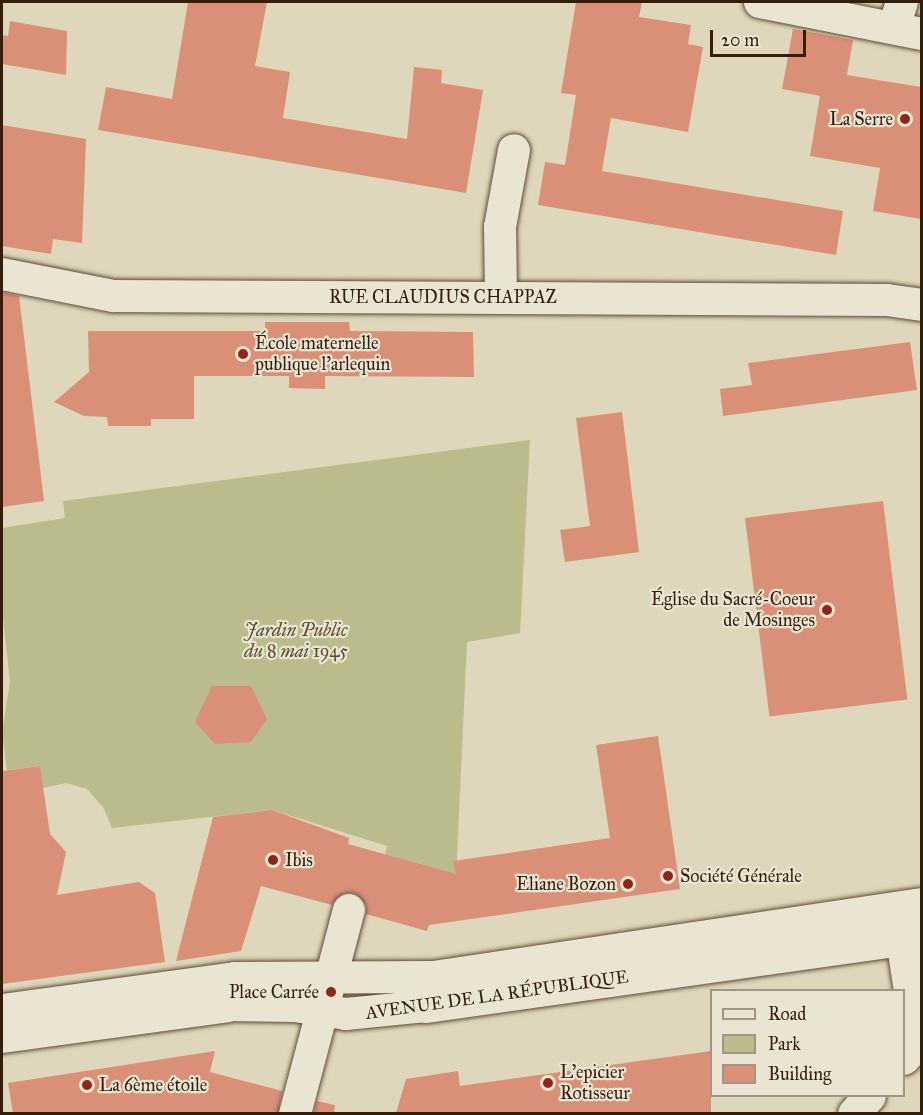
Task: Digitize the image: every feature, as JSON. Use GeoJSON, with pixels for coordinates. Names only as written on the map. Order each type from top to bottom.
{"type":"FeatureCollection","features":[{"type":"Feature","properties":{"kind":"main road","name":"AVENUE DE LA RÉPUBLIQUE"},"geometry":{"type":"LineString","coordinates":[[430,991],[921,904]]}},
{"type":"Feature","properties":{"kind":"main road","name":"AVENUE DE LA RÉPUBLIQUE"},"geometry":{"type":"LineString","coordinates":[[430,991],[911,938]]}},
{"type":"Feature","properties":{"kind":"main road","name":"AVENUE DE LA RÉPUBLIQUE"},"geometry":{"type":"LineString","coordinates":[[2,1010],[232,992]]}},
{"type":"Feature","properties":{"kind":"main road","name":"AVENUE DE LA RÉPUBLIQUE"},"geometry":{"type":"LineString","coordinates":[[2,1036],[232,992]]}},
{"type":"Feature","properties":{"kind":"street"},"geometry":{"type":"LineString","coordinates":[[760,2],[906,21]]}},
{"type":"Feature","properties":{"kind":"street"},"geometry":{"type":"LineString","coordinates":[[501,297],[500,227],[514,150]]}},
{"type":"Feature","properties":{"kind":"street","name":"RUE CLAUDIUS CHAPPAZ"},"geometry":{"type":"LineString","coordinates":[[2,274],[113,296],[887,300],[921,305]]}},
{"type":"Feature","properties":{"kind":"street","name":"RUE CLAUDIUS CHAPPAZ"},"geometry":{"type":"LineString","coordinates":[[887,300],[921,293]]}},
{"type":"Feature","properties":{"kind":"street"},"geometry":{"type":"LineString","coordinates":[[295,1113],[349,910]]}},
{"type":"Feature","properties":{"kind":"street"},"geometry":{"type":"LineString","coordinates":[[905,1057],[918,1043],[911,938]]}},
{"type":"Feature","properties":{"kind":"street","name":"AVENUE DE LA RÉPUBLIQUE"},"geometry":{"type":"LineString","coordinates":[[232,992],[333,975],[430,991]]}},
{"type":"Feature","properties":{"kind":"street","name":"AVENUE DE LA RÉPUBLIQUE"},"geometry":{"type":"LineString","coordinates":[[232,992],[324,1010],[368,1014],[430,991]]}},
{"type":"Feature","properties":{"kind":"street"},"geometry":{"type":"LineString","coordinates":[[854,1113],[868,1097]]}},
{"type":"Feature","properties":{"kind":"green space","name":"Jardin Public du 8 mai 1945"},"geometry":{"type":"Polygon","coordinates":[[[530,440],[520,633],[467,642],[456,878],[385,855],[387,846],[272,810],[112,828],[103,807],[87,789],[66,783],[43,788],[40,766],[7,770],[2,733],[10,682],[2,609],[2,528],[65,518],[63,501],[530,440]]]}},
{"type":"Feature","properties":{"kind":"building"},"geometry":{"type":"Polygon","coordinates":[[[188,2],[267,2],[255,66],[290,72],[283,118],[407,139],[414,67],[442,70],[441,83],[483,90],[466,193],[98,130],[106,87],[172,99],[188,2]]]}},
{"type":"Feature","properties":{"kind":"building"},"geometry":{"type":"Polygon","coordinates":[[[576,2],[642,2],[639,17],[691,25],[688,44],[703,47],[688,132],[611,118],[602,171],[843,211],[836,255],[538,205],[545,162],[565,165],[576,95],[561,93],[576,2]]]}},
{"type":"Feature","properties":{"kind":"building"},"geometry":{"type":"Polygon","coordinates":[[[10,21],[67,31],[66,75],[2,64],[2,35],[8,36],[10,21]]]}},
{"type":"Feature","properties":{"kind":"building"},"geometry":{"type":"Polygon","coordinates":[[[793,29],[853,40],[847,75],[921,87],[921,219],[873,211],[880,168],[810,156],[820,96],[782,89],[793,29]]]}},
{"type":"Feature","properties":{"kind":"building"},"geometry":{"type":"Polygon","coordinates":[[[2,125],[86,139],[82,243],[53,239],[51,254],[2,246],[2,125]]]}},
{"type":"Feature","properties":{"kind":"building"},"geometry":{"type":"Polygon","coordinates":[[[2,292],[19,296],[44,501],[2,507],[2,292]]]}},
{"type":"Feature","properties":{"kind":"building"},"geometry":{"type":"Polygon","coordinates":[[[265,322],[349,322],[350,331],[473,332],[474,377],[325,376],[325,389],[289,388],[289,376],[194,376],[194,419],[151,419],[151,426],[108,426],[107,417],[84,416],[54,402],[89,372],[88,331],[265,331],[265,322]]]}},
{"type":"Feature","properties":{"kind":"building"},"geometry":{"type":"Polygon","coordinates":[[[910,342],[917,390],[723,416],[720,389],[752,385],[748,363],[910,342]]]}},
{"type":"Feature","properties":{"kind":"building"},"geometry":{"type":"Polygon","coordinates":[[[622,412],[639,552],[565,562],[560,530],[590,526],[576,418],[622,412]]]}},
{"type":"Feature","properties":{"kind":"building","name":"Église du Sacré-Coeur de Mosinges"},"geometry":{"type":"Polygon","coordinates":[[[883,501],[907,700],[769,716],[745,518],[883,501]]]}},
{"type":"Feature","properties":{"kind":"building"},"geometry":{"type":"Polygon","coordinates":[[[212,686],[251,686],[267,719],[251,742],[215,744],[195,722],[212,686]]]}},
{"type":"Feature","properties":{"kind":"building"},"geometry":{"type":"Polygon","coordinates":[[[658,736],[680,889],[429,925],[427,931],[366,914],[366,905],[354,893],[344,893],[332,905],[261,886],[241,951],[176,961],[213,817],[272,810],[349,838],[348,844],[456,874],[453,861],[610,838],[596,745],[658,736]]]}},
{"type":"Feature","properties":{"kind":"building"},"geometry":{"type":"Polygon","coordinates":[[[40,766],[50,834],[66,852],[57,895],[139,882],[155,893],[165,962],[2,984],[2,771],[40,766]]]}},
{"type":"Feature","properties":{"kind":"building"},"geometry":{"type":"Polygon","coordinates":[[[215,1051],[210,1072],[282,1091],[278,1113],[13,1113],[8,1083],[215,1051]]]}},
{"type":"Feature","properties":{"kind":"building"},"geometry":{"type":"Polygon","coordinates":[[[710,1051],[711,1113],[396,1113],[406,1079],[458,1071],[460,1086],[710,1051]]]}},
{"type":"Feature","properties":{"kind":"building"},"geometry":{"type":"Polygon","coordinates":[[[317,1101],[335,1105],[334,1113],[314,1113],[317,1101]]]}},
{"type":"Feature","properties":{"kind":"place","name":"La Serre"},"geometry":{"type":"Point","coordinates":[905,119]}},
{"type":"Feature","properties":{"kind":"place","name":"École maternelle publique l'arlequin"},"geometry":{"type":"Point","coordinates":[243,354]}},
{"type":"Feature","properties":{"kind":"place","name":"Église du Sacré-Coeur de Mosinges"},"geometry":{"type":"Point","coordinates":[827,610]}},
{"type":"Feature","properties":{"kind":"place","name":"Ibis"},"geometry":{"type":"Point","coordinates":[273,860]}},
{"type":"Feature","properties":{"kind":"place","name":"Société Générale"},"geometry":{"type":"Point","coordinates":[668,876]}},
{"type":"Feature","properties":{"kind":"place","name":"Eliane Bozon"},"geometry":{"type":"Point","coordinates":[628,884]}},
{"type":"Feature","properties":{"kind":"place","name":"Place Carrée"},"geometry":{"type":"Point","coordinates":[331,992]}},
{"type":"Feature","properties":{"kind":"place","name":"L'epicier Rotisseur"},"geometry":{"type":"Point","coordinates":[548,1083]}},
{"type":"Feature","properties":{"kind":"place","name":"La 6ème étoile"},"geometry":{"type":"Point","coordinates":[87,1085]}}]}
